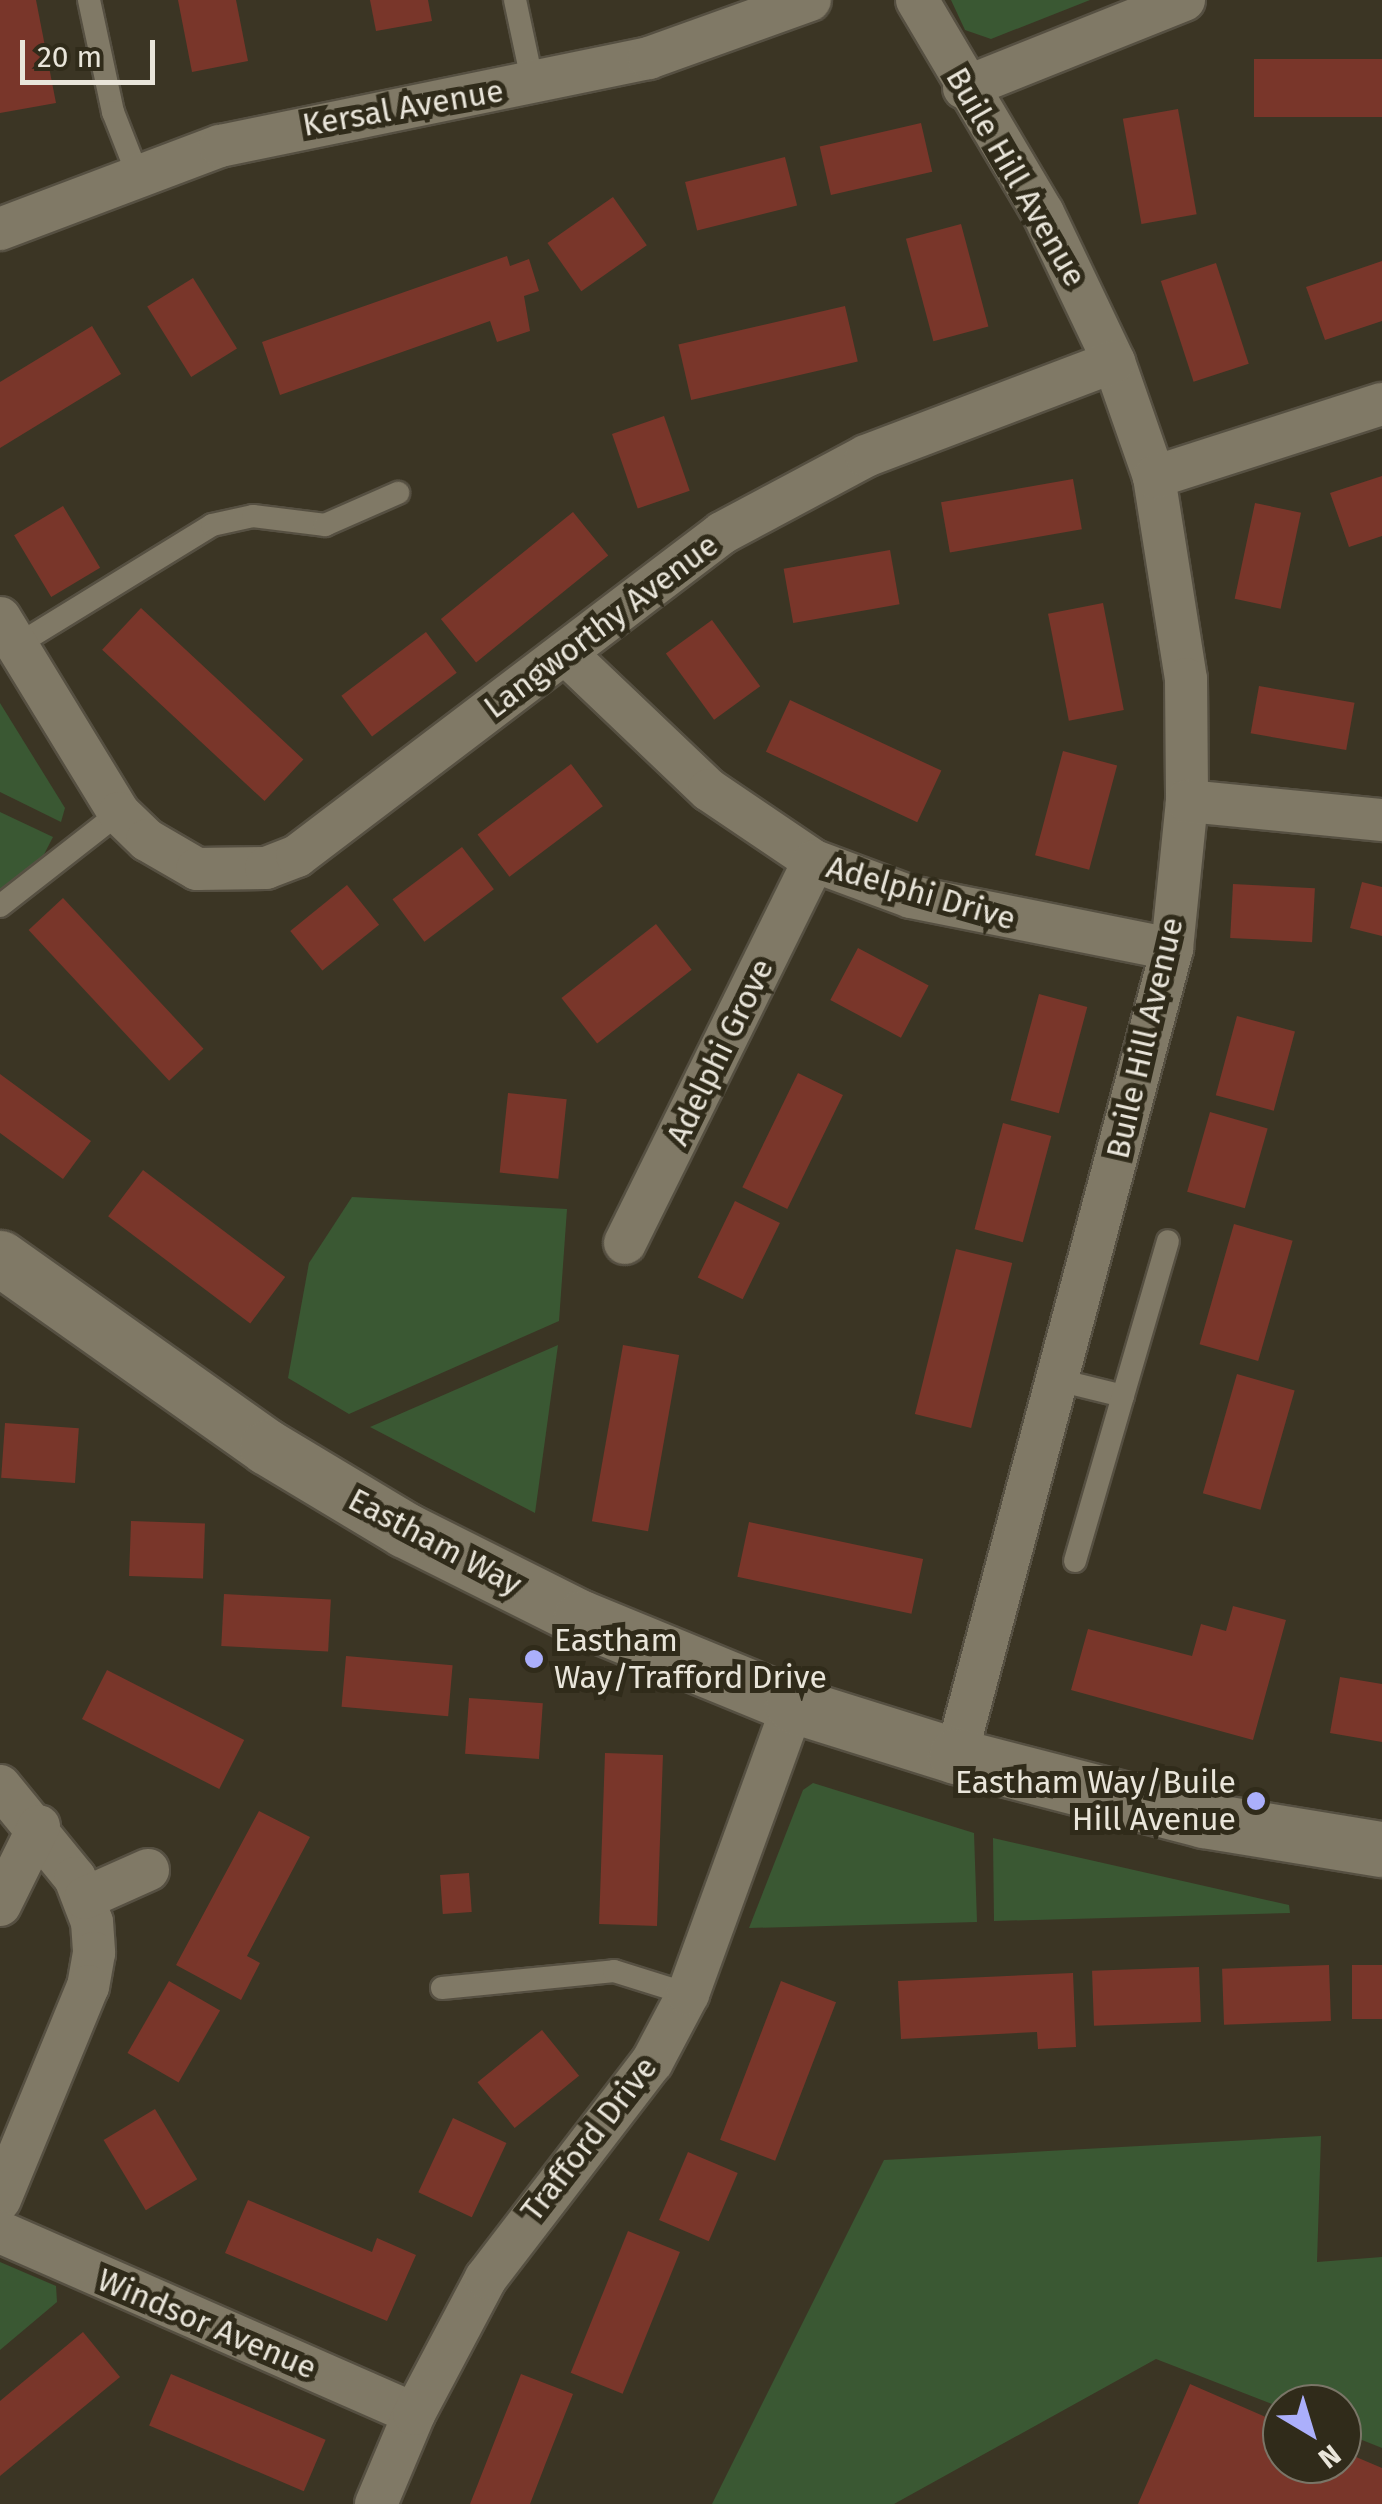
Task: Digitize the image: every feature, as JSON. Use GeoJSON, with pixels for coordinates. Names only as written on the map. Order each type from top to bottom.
{"type":"FeatureCollection","features":[{"type":"Feature","properties":{"kind":"street","name":"Kersal Avenue"},"geometry":{"type":"LineString","coordinates":[[0,229],[137,173],[298,127],[533,84],[650,58],[810,0]]}},
{"type":"Feature","properties":{"kind":"street","name":"Buile Hill Avenue"},"geometry":{"type":"LineString","coordinates":[[917,0],[964,88],[1044,213],[1114,362],[1154,478],[1186,679],[1187,801],[1172,948],[956,1756]]}},
{"type":"Feature","properties":{"kind":"street"},"geometry":{"type":"LineString","coordinates":[[964,88],[1184,0]]}},
{"type":"Feature","properties":{"kind":"street","name":"Langworthy Avenue"},"geometry":{"type":"LineString","coordinates":[[8,632],[118,813],[147,840],[197,869],[266,868],[296,856],[722,533],[784,496],[866,456],[1114,362]]}},
{"type":"Feature","properties":{"kind":"street"},"geometry":{"type":"LineString","coordinates":[[1154,478],[1382,404]]}},
{"type":"Feature","properties":{"kind":"street","name":"Adelphi Drive"},"geometry":{"type":"LineString","coordinates":[[566,653],[708,790],[814,861],[911,897],[1172,948]]}},
{"type":"Feature","properties":{"kind":"street"},"geometry":{"type":"LineString","coordinates":[[1187,801],[1382,820]]}},
{"type":"Feature","properties":{"kind":"street","name":"Adelphi Grove"},"geometry":{"type":"LineString","coordinates":[[621,1248],[814,861]]}},
{"type":"Feature","properties":{"kind":"street","name":"Eastham Way"},"geometry":{"type":"LineString","coordinates":[[0,1258],[252,1436],[405,1530],[580,1618],[793,1705],[956,1756],[1204,1820],[1382,1850]]}},
{"type":"Feature","properties":{"kind":"street","name":"Trafford Drive"},"geometry":{"type":"LineString","coordinates":[[376,2504],[414,2414],[486,2278],[652,2062],[688,1994],[793,1705]]}},
{"type":"Feature","properties":{"kind":"street"},"geometry":{"type":"LineString","coordinates":[[0,1786],[39,1826],[85,1898],[94,1953],[88,1986],[0,2200]]}},
{"type":"Feature","properties":{"kind":"street"},"geometry":{"type":"LineString","coordinates":[[0,1905],[39,1826]]}},
{"type":"Feature","properties":{"kind":"street"},"geometry":{"type":"LineString","coordinates":[[85,1898],[148,1870]]}},
{"type":"Feature","properties":{"kind":"street","name":"Windsor Avenue"},"geometry":{"type":"LineString","coordinates":[[0,2232],[414,2414]]}},
{"type":"Feature","properties":{"kind":"lane"},"geometry":{"type":"LineString","coordinates":[[88,0],[113,112],[137,173]]}},
{"type":"Feature","properties":{"kind":"lane"},"geometry":{"type":"LineString","coordinates":[[515,0],[533,84]]}},
{"type":"Feature","properties":{"kind":"lane"},"geometry":{"type":"LineString","coordinates":[[8,632],[212,525],[253,516],[325,525],[398,493]]}},
{"type":"Feature","properties":{"kind":"lane"},"geometry":{"type":"LineString","coordinates":[[0,906],[118,813]]}},
{"type":"Feature","properties":{"kind":"lane"},"geometry":{"type":"LineString","coordinates":[[1075,1561],[1168,1241]]}},
{"type":"Feature","properties":{"kind":"lane"},"geometry":{"type":"LineString","coordinates":[[1058,1380],[1123,1396]]}},
{"type":"Feature","properties":{"kind":"lane"},"geometry":{"type":"LineString","coordinates":[[442,1988],[614,1971],[688,1994]]}},
{"type":"Feature","properties":{"kind":"green space"},"geometry":{"type":"Polygon","coordinates":[[[951,0],[1090,0],[991,39],[965,30],[951,0]]]}},
{"type":"Feature","properties":{"kind":"green space"},"geometry":{"type":"Polygon","coordinates":[[[0,703],[65,808],[61,822],[0,792],[0,703]]]}},
{"type":"Feature","properties":{"kind":"green space"},"geometry":{"type":"Polygon","coordinates":[[[0,812],[53,837],[38,866],[0,893],[0,812]]]}},
{"type":"Feature","properties":{"kind":"green space"},"geometry":{"type":"Polygon","coordinates":[[[352,1197],[567,1209],[559,1321],[349,1414],[288,1378],[309,1263],[352,1197]]]}},
{"type":"Feature","properties":{"kind":"green space"},"geometry":{"type":"Polygon","coordinates":[[[558,1345],[535,1513],[370,1427],[558,1345]]]}},
{"type":"Feature","properties":{"kind":"green space"},"geometry":{"type":"Polygon","coordinates":[[[813,1783],[974,1833],[977,1922],[749,1928],[803,1790],[813,1783]]]}},
{"type":"Feature","properties":{"kind":"green space"},"geometry":{"type":"Polygon","coordinates":[[[993,1838],[1289,1905],[1290,1913],[994,1921],[993,1838]]]}},
{"type":"Feature","properties":{"kind":"green space"},"geometry":{"type":"Polygon","coordinates":[[[1321,2136],[1317,2262],[1382,2257],[1382,2448],[1362,2440],[1362,2384],[1262,2384],[1262,2400],[1156,2359],[894,2504],[712,2504],[884,2160],[1321,2136]]]}},
{"type":"Feature","properties":{"kind":"green space"},"geometry":{"type":"Polygon","coordinates":[[[0,2262],[56,2286],[57,2302],[0,2350],[0,2262]]]}},
{"type":"Feature","properties":{"kind":"building"},"geometry":{"type":"Polygon","coordinates":[[[0,0],[36,0],[56,103],[0,113],[0,0]]]}},
{"type":"Feature","properties":{"kind":"building"},"geometry":{"type":"Polygon","coordinates":[[[178,0],[236,0],[248,61],[192,72],[178,0]]]}},
{"type":"Feature","properties":{"kind":"building"},"geometry":{"type":"Polygon","coordinates":[[[370,0],[428,0],[432,21],[376,31],[370,0]]]}},
{"type":"Feature","properties":{"kind":"building"},"geometry":{"type":"Polygon","coordinates":[[[1254,59],[1382,59],[1382,117],[1254,117],[1254,59]]]}},
{"type":"Feature","properties":{"kind":"building"},"geometry":{"type":"Polygon","coordinates":[[[1178,109],[1197,214],[1141,224],[1123,119],[1178,109]]]}},
{"type":"Feature","properties":{"kind":"building"},"geometry":{"type":"Polygon","coordinates":[[[921,123],[932,172],[831,195],[820,146],[921,123]]]}},
{"type":"Feature","properties":{"kind":"building"},"geometry":{"type":"Polygon","coordinates":[[[785,157],[797,206],[697,230],[685,182],[785,157]]]}},
{"type":"Feature","properties":{"kind":"building"},"geometry":{"type":"Polygon","coordinates":[[[613,197],[647,245],[581,291],[547,243],[613,197]]]}},
{"type":"Feature","properties":{"kind":"building"},"geometry":{"type":"Polygon","coordinates":[[[961,224],[988,326],[933,341],[906,239],[961,224]]]}},
{"type":"Feature","properties":{"kind":"building"},"geometry":{"type":"Polygon","coordinates":[[[507,256],[510,266],[529,259],[539,291],[524,296],[530,331],[497,342],[490,321],[280,395],[262,342],[507,256]]]}},
{"type":"Feature","properties":{"kind":"building"},"geometry":{"type":"Polygon","coordinates":[[[1382,261],[1382,321],[1325,340],[1306,287],[1382,261]]]}},
{"type":"Feature","properties":{"kind":"building"},"geometry":{"type":"Polygon","coordinates":[[[1216,263],[1249,364],[1194,382],[1161,281],[1216,263]]]}},
{"type":"Feature","properties":{"kind":"building"},"geometry":{"type":"Polygon","coordinates":[[[193,278],[237,348],[191,377],[147,307],[193,278]]]}},
{"type":"Feature","properties":{"kind":"building"},"geometry":{"type":"Polygon","coordinates":[[[845,306],[858,362],[691,400],[678,344],[845,306]]]}},
{"type":"Feature","properties":{"kind":"building"},"geometry":{"type":"Polygon","coordinates":[[[92,326],[121,374],[0,448],[0,382],[92,326]]]}},
{"type":"Feature","properties":{"kind":"building"},"geometry":{"type":"Polygon","coordinates":[[[664,416],[690,491],[638,509],[612,434],[664,416]]]}},
{"type":"Feature","properties":{"kind":"building"},"geometry":{"type":"Polygon","coordinates":[[[1382,476],[1382,536],[1349,547],[1330,493],[1382,476]]]}},
{"type":"Feature","properties":{"kind":"building"},"geometry":{"type":"Polygon","coordinates":[[[1073,479],[1082,529],[950,552],[941,502],[1073,479]]]}},
{"type":"Feature","properties":{"kind":"building"},"geometry":{"type":"Polygon","coordinates":[[[1255,503],[1301,513],[1281,609],[1235,599],[1255,503]]]}},
{"type":"Feature","properties":{"kind":"building"},"geometry":{"type":"Polygon","coordinates":[[[63,506],[100,568],[51,597],[14,535],[63,506]]]}},
{"type":"Feature","properties":{"kind":"building"},"geometry":{"type":"Polygon","coordinates":[[[573,512],[608,556],[476,663],[441,619],[573,512]]]}},
{"type":"Feature","properties":{"kind":"building"},"geometry":{"type":"Polygon","coordinates":[[[890,550],[900,604],[793,623],[784,569],[890,550]]]}},
{"type":"Feature","properties":{"kind":"building"},"geometry":{"type":"Polygon","coordinates":[[[1103,603],[1124,710],[1069,721],[1048,614],[1103,603]]]}},
{"type":"Feature","properties":{"kind":"building"},"geometry":{"type":"Polygon","coordinates":[[[141,608],[303,759],[264,801],[102,650],[141,608]]]}},
{"type":"Feature","properties":{"kind":"building"},"geometry":{"type":"Polygon","coordinates":[[[712,620],[760,686],[714,720],[666,654],[712,620]]]}},
{"type":"Feature","properties":{"kind":"building"},"geometry":{"type":"Polygon","coordinates":[[[426,632],[457,673],[372,737],[341,696],[426,632]]]}},
{"type":"Feature","properties":{"kind":"building"},"geometry":{"type":"Polygon","coordinates":[[[1259,686],[1355,703],[1346,750],[1251,733],[1259,686]]]}},
{"type":"Feature","properties":{"kind":"building"},"geometry":{"type":"Polygon","coordinates":[[[790,700],[941,771],[917,822],[766,752],[790,700]]]}},
{"type":"Feature","properties":{"kind":"building"},"geometry":{"type":"Polygon","coordinates":[[[1063,751],[1117,765],[1089,870],[1035,855],[1063,751]]]}},
{"type":"Feature","properties":{"kind":"building"},"geometry":{"type":"Polygon","coordinates":[[[571,764],[603,806],[509,877],[478,834],[571,764]]]}},
{"type":"Feature","properties":{"kind":"building"},"geometry":{"type":"Polygon","coordinates":[[[462,847],[494,889],[424,942],[393,899],[462,847]]]}},
{"type":"Feature","properties":{"kind":"building"},"geometry":{"type":"Polygon","coordinates":[[[1362,882],[1382,887],[1382,936],[1350,928],[1362,882]]]}},
{"type":"Feature","properties":{"kind":"building"},"geometry":{"type":"Polygon","coordinates":[[[1233,884],[1315,888],[1312,942],[1230,938],[1233,884]]]}},
{"type":"Feature","properties":{"kind":"building"},"geometry":{"type":"Polygon","coordinates":[[[347,885],[379,925],[322,971],[290,931],[347,885]]]}},
{"type":"Feature","properties":{"kind":"building"},"geometry":{"type":"Polygon","coordinates":[[[63,898],[203,1049],[169,1081],[29,930],[63,898]]]}},
{"type":"Feature","properties":{"kind":"building"},"geometry":{"type":"Polygon","coordinates":[[[656,924],[692,970],[597,1044],[561,998],[656,924]]]}},
{"type":"Feature","properties":{"kind":"building"},"geometry":{"type":"Polygon","coordinates":[[[858,948],[929,986],[901,1038],[830,1000],[858,948]]]}},
{"type":"Feature","properties":{"kind":"building"},"geometry":{"type":"Polygon","coordinates":[[[1039,994],[1087,1007],[1059,1113],[1011,1100],[1039,994]]]}},
{"type":"Feature","properties":{"kind":"building"},"geometry":{"type":"Polygon","coordinates":[[[1237,1016],[1295,1032],[1274,1111],[1216,1095],[1237,1016]]]}},
{"type":"Feature","properties":{"kind":"building"},"geometry":{"type":"Polygon","coordinates":[[[798,1073],[843,1095],[787,1209],[742,1187],[798,1073]]]}},
{"type":"Feature","properties":{"kind":"building"},"geometry":{"type":"Polygon","coordinates":[[[0,1074],[91,1141],[63,1179],[0,1133],[0,1074]]]}},
{"type":"Feature","properties":{"kind":"building"},"geometry":{"type":"Polygon","coordinates":[[[508,1093],[567,1099],[558,1179],[500,1173],[508,1093]]]}},
{"type":"Feature","properties":{"kind":"building"},"geometry":{"type":"Polygon","coordinates":[[[1210,1112],[1268,1129],[1245,1208],[1187,1192],[1210,1112]]]}},
{"type":"Feature","properties":{"kind":"building"},"geometry":{"type":"Polygon","coordinates":[[[1003,1123],[1051,1136],[1023,1242],[975,1229],[1003,1123]]]}},
{"type":"Feature","properties":{"kind":"building"},"geometry":{"type":"Polygon","coordinates":[[[143,1170],[285,1277],[250,1323],[108,1216],[143,1170]]]}},
{"type":"Feature","properties":{"kind":"building"},"geometry":{"type":"Polygon","coordinates":[[[735,1201],[780,1223],[743,1299],[698,1277],[735,1201]]]}},
{"type":"Feature","properties":{"kind":"building"},"geometry":{"type":"Polygon","coordinates":[[[1234,1224],[1293,1241],[1258,1361],[1200,1344],[1234,1224]]]}},
{"type":"Feature","properties":{"kind":"building"},"geometry":{"type":"Polygon","coordinates":[[[956,1249],[1012,1263],[971,1428],[915,1414],[956,1249]]]}},
{"type":"Feature","properties":{"kind":"building"},"geometry":{"type":"Polygon","coordinates":[[[623,1345],[679,1355],[648,1531],[592,1521],[623,1345]]]}},
{"type":"Feature","properties":{"kind":"building"},"geometry":{"type":"Polygon","coordinates":[[[1237,1374],[1295,1391],[1260,1510],[1203,1493],[1237,1374]]]}},
{"type":"Feature","properties":{"kind":"building"},"geometry":{"type":"Polygon","coordinates":[[[5,1423],[79,1428],[75,1483],[1,1478],[5,1423]]]}},
{"type":"Feature","properties":{"kind":"building"},"geometry":{"type":"Polygon","coordinates":[[[131,1521],[205,1524],[203,1579],[129,1576],[131,1521]]]}},
{"type":"Feature","properties":{"kind":"building"},"geometry":{"type":"Polygon","coordinates":[[[749,1522],[923,1559],[911,1614],[737,1577],[749,1522]]]}},
{"type":"Feature","properties":{"kind":"building"},"geometry":{"type":"Polygon","coordinates":[[[224,1594],[331,1600],[328,1652],[221,1646],[224,1594]]]}},
{"type":"Feature","properties":{"kind":"building"},"geometry":{"type":"Polygon","coordinates":[[[1233,1606],[1286,1620],[1253,1740],[1071,1690],[1088,1629],[1192,1656],[1201,1624],[1226,1631],[1233,1606]]]}},
{"type":"Feature","properties":{"kind":"building"},"geometry":{"type":"Polygon","coordinates":[[[346,1656],[453,1665],[448,1716],[342,1707],[346,1656]]]}},
{"type":"Feature","properties":{"kind":"building"},"geometry":{"type":"Polygon","coordinates":[[[107,1670],[244,1740],[219,1789],[82,1719],[107,1670]]]}},
{"type":"Feature","properties":{"kind":"building"},"geometry":{"type":"Polygon","coordinates":[[[1340,1677],[1382,1684],[1382,1742],[1330,1733],[1340,1677]]]}},
{"type":"Feature","properties":{"kind":"building"},"geometry":{"type":"Polygon","coordinates":[[[469,1698],[543,1703],[539,1759],[465,1754],[469,1698]]]}},
{"type":"Feature","properties":{"kind":"building"},"geometry":{"type":"Polygon","coordinates":[[[605,1753],[663,1755],[657,1926],[599,1924],[605,1753]]]}},
{"type":"Feature","properties":{"kind":"building"},"geometry":{"type":"Polygon","coordinates":[[[259,1811],[310,1837],[247,1956],[260,1963],[241,2000],[176,1965],[259,1811]]]}},
{"type":"Feature","properties":{"kind":"building"},"geometry":{"type":"Polygon","coordinates":[[[469,1873],[472,1912],[443,1914],[440,1875],[469,1873]]]}},
{"type":"Feature","properties":{"kind":"building"},"geometry":{"type":"Polygon","coordinates":[[[1329,1965],[1331,2021],[1224,2025],[1222,1969],[1329,1965]]]}},
{"type":"Feature","properties":{"kind":"building"},"geometry":{"type":"Polygon","coordinates":[[[1352,1965],[1382,1965],[1382,2019],[1352,2019],[1352,1965]]]}},
{"type":"Feature","properties":{"kind":"building"},"geometry":{"type":"Polygon","coordinates":[[[1199,1967],[1201,2022],[1094,2026],[1092,1971],[1199,1967]]]}},
{"type":"Feature","properties":{"kind":"building"},"geometry":{"type":"Polygon","coordinates":[[[1073,1973],[1076,2047],[1038,2049],[1037,2032],[901,2039],[898,1981],[1073,1973]]]}},
{"type":"Feature","properties":{"kind":"building"},"geometry":{"type":"Polygon","coordinates":[[[169,1981],[220,2010],[179,2082],[128,2053],[169,1981]]]}},
{"type":"Feature","properties":{"kind":"building"},"geometry":{"type":"Polygon","coordinates":[[[781,1981],[836,2002],[775,2161],[720,2140],[781,1981]]]}},
{"type":"Feature","properties":{"kind":"building"},"geometry":{"type":"Polygon","coordinates":[[[542,2030],[579,2076],[515,2128],[477,2082],[542,2030]]]}},
{"type":"Feature","properties":{"kind":"building"},"geometry":{"type":"Polygon","coordinates":[[[155,2109],[197,2179],[146,2210],[104,2140],[155,2109]]]}},
{"type":"Feature","properties":{"kind":"building"},"geometry":{"type":"Polygon","coordinates":[[[453,2118],[506,2143],[472,2217],[418,2192],[453,2118]]]}},
{"type":"Feature","properties":{"kind":"building"},"geometry":{"type":"Polygon","coordinates":[[[688,2152],[738,2173],[709,2241],[659,2220],[688,2152]]]}},
{"type":"Feature","properties":{"kind":"building"},"geometry":{"type":"Polygon","coordinates":[[[248,2200],[372,2252],[377,2238],[416,2255],[387,2321],[225,2253],[248,2200]]]}},
{"type":"Feature","properties":{"kind":"building"},"geometry":{"type":"Polygon","coordinates":[[[628,2231],[680,2252],[623,2394],[571,2373],[628,2231]]]}},
{"type":"Feature","properties":{"kind":"building"},"geometry":{"type":"Polygon","coordinates":[[[83,2332],[120,2377],[0,2476],[0,2401],[83,2332]]]}},
{"type":"Feature","properties":{"kind":"building"},"geometry":{"type":"Polygon","coordinates":[[[171,2374],[326,2440],[304,2491],[149,2426],[171,2374]]]}},
{"type":"Feature","properties":{"kind":"building"},"geometry":{"type":"Polygon","coordinates":[[[521,2374],[573,2394],[530,2504],[470,2504],[521,2374]]]}},
{"type":"Feature","properties":{"kind":"building"},"geometry":{"type":"Polygon","coordinates":[[[1190,2384],[1262,2415],[1262,2484],[1362,2484],[1362,2460],[1382,2468],[1382,2504],[1138,2504],[1190,2384]]]}},
{"type":"Feature","properties":{"kind":"place","name":"Eastham Way/Trafford Drive"},"geometry":{"type":"Point","coordinates":[534,1659]}},
{"type":"Feature","properties":{"kind":"place","name":"Eastham Way/Buile Hill Avenue"},"geometry":{"type":"Point","coordinates":[1256,1801]}}]}
